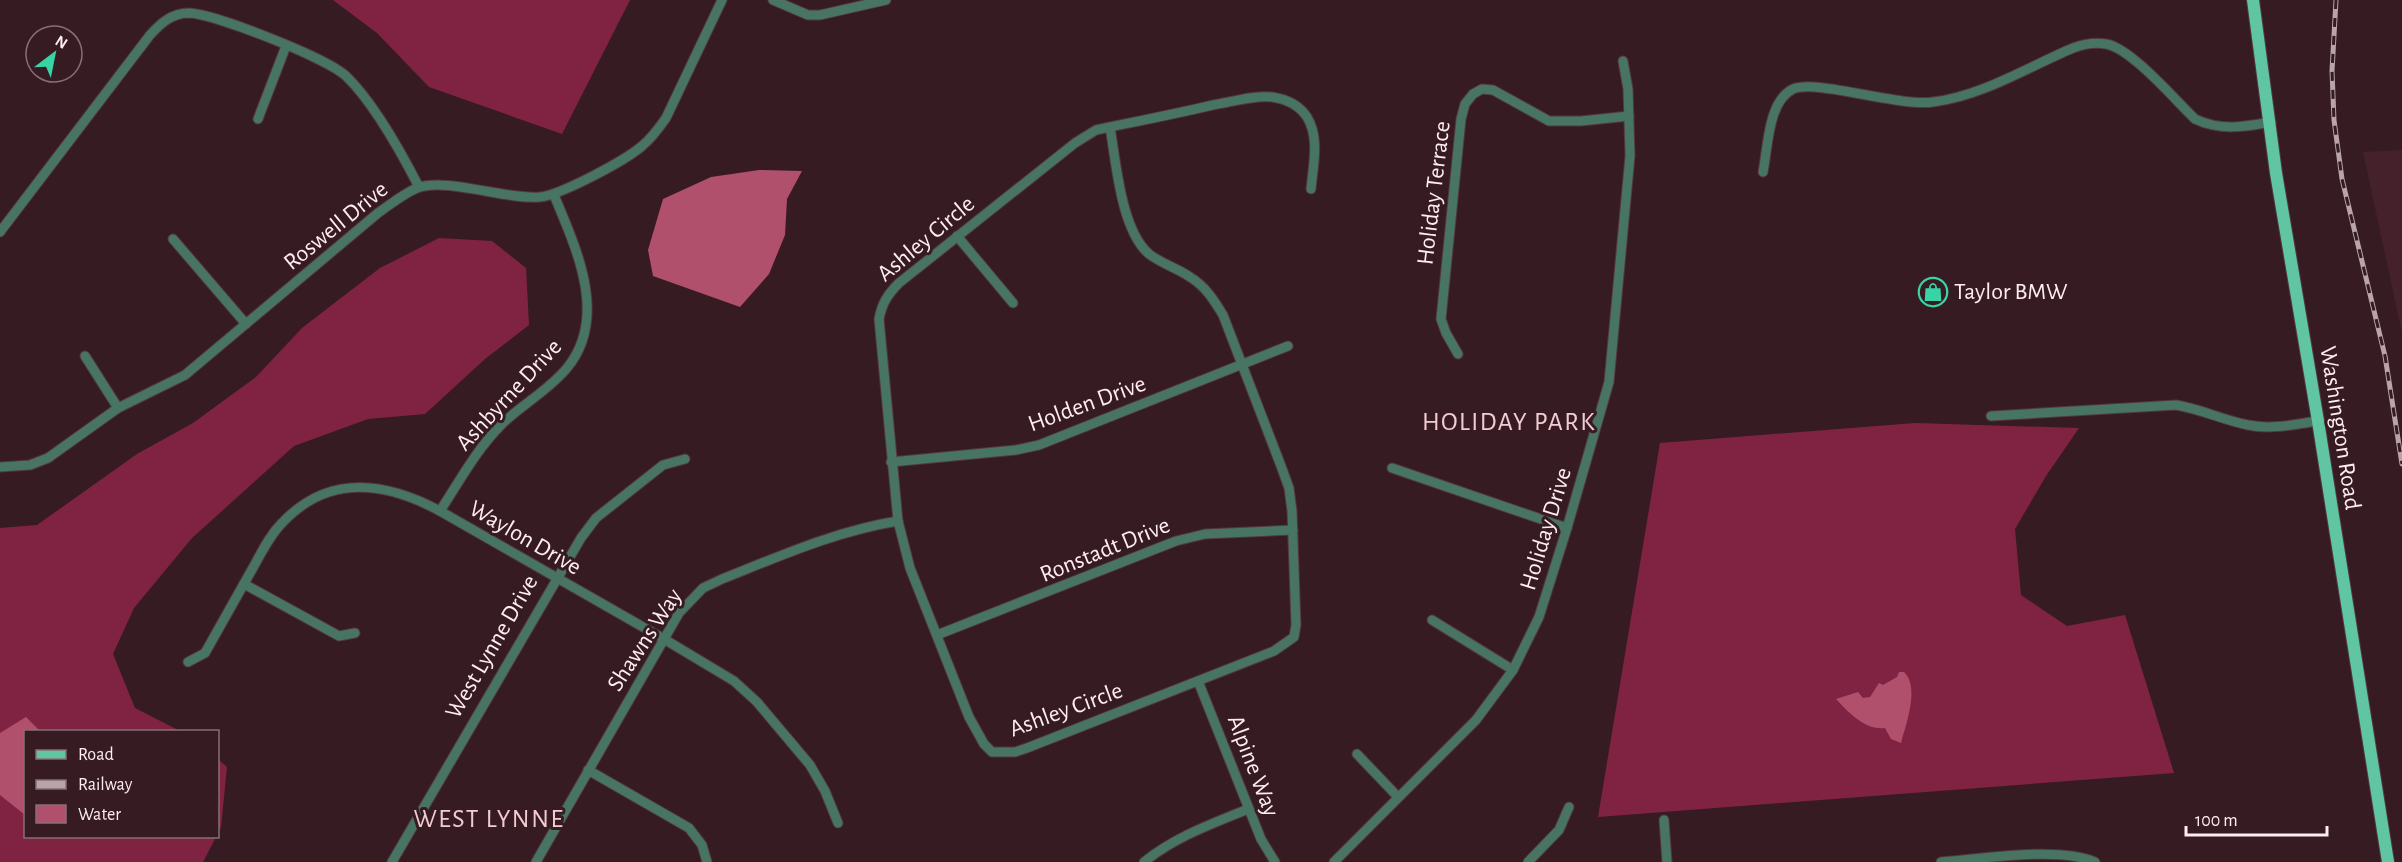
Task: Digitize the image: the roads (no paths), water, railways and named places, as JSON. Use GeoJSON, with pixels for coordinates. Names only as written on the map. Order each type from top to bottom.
{"type":"FeatureCollection","features":[{"type":"Feature","properties":{"kind":"main road","name":"Washington Road"},"geometry":{"type":"LineString","coordinates":[[2253,0],[2276,173],[2388,862]]}},
{"type":"Feature","properties":{"kind":"street","name":"Roswell Drive"},"geometry":{"type":"LineString","coordinates":[[0,467],[30,465],[48,458],[118,408],[185,375],[378,213],[419,187],[459,187],[519,196],[554,195],[640,148],[655,134],[666,118],[722,0]]}},
{"type":"Feature","properties":{"kind":"street"},"geometry":{"type":"LineString","coordinates":[[772,0],[808,15],[820,15],[886,0]]}},
{"type":"Feature","properties":{"kind":"street"},"geometry":{"type":"LineString","coordinates":[[0,232],[161,23],[174,15],[188,13],[205,15],[329,63],[352,82],[400,152],[419,187]]}},
{"type":"Feature","properties":{"kind":"street"},"geometry":{"type":"LineString","coordinates":[[1763,172],[1774,108],[1782,97],[1795,88],[1818,88],[1900,101],[1932,102],[1968,95],[2064,52],[2090,43],[2108,44],[2124,51],[2195,119],[2209,126],[2229,128],[2271,122]]}},
{"type":"Feature","properties":{"kind":"street"},"geometry":{"type":"LineString","coordinates":[[258,119],[286,46]]}},
{"type":"Feature","properties":{"kind":"street","name":"Holiday Drive"},"geometry":{"type":"LineString","coordinates":[[1334,862],[1476,720],[1513,670],[1539,617],[1608,382],[1629,167],[1629,116],[1623,61]]}},
{"type":"Feature","properties":{"kind":"street","name":"Holiday Terrace"},"geometry":{"type":"LineString","coordinates":[[1458,354],[1441,319],[1458,138],[1465,104],[1473,94],[1482,89],[1494,90],[1549,121],[1581,121],[1629,116]]}},
{"type":"Feature","properties":{"kind":"street","name":"Ashley Circle"},"geometry":{"type":"LineString","coordinates":[[1110,127],[1123,196],[1136,238],[1148,252],[1165,265],[1190,277],[1204,288],[1223,315],[1289,488],[1297,612],[1294,637],[1274,651],[1027,748],[1004,753],[992,752],[977,733],[937,636],[910,568],[898,521],[879,319],[881,306],[899,283],[1075,143],[1096,130],[1110,127],[1247,99],[1271,97],[1285,100],[1299,107],[1308,119],[1313,135],[1315,153],[1311,189]]}},
{"type":"Feature","properties":{"kind":"street","name":"Ashbyrne Drive"},"geometry":{"type":"LineString","coordinates":[[440,512],[486,441],[517,410],[551,384],[579,351],[586,330],[587,308],[584,276],[554,195]]}},
{"type":"Feature","properties":{"kind":"street"},"geometry":{"type":"LineString","coordinates":[[957,236],[1013,303]]}},
{"type":"Feature","properties":{"kind":"street"},"geometry":{"type":"LineString","coordinates":[[173,239],[246,324]]}},
{"type":"Feature","properties":{"kind":"street","name":"Holden Drive"},"geometry":{"type":"LineString","coordinates":[[891,462],[1016,450],[1039,445],[1288,346]]}},
{"type":"Feature","properties":{"kind":"street"},"geometry":{"type":"LineString","coordinates":[[85,356],[118,408]]}},
{"type":"Feature","properties":{"kind":"street"},"geometry":{"type":"LineString","coordinates":[[1991,416],[2176,405],[2251,426],[2270,427],[2318,421]]}},
{"type":"Feature","properties":{"kind":"street","name":"West Lynne Drive"},"geometry":{"type":"LineString","coordinates":[[392,862],[580,538],[596,518],[663,465],[685,459]]}},
{"type":"Feature","properties":{"kind":"street"},"geometry":{"type":"LineString","coordinates":[[1392,468],[1567,528]]}},
{"type":"Feature","properties":{"kind":"street","name":"Waylon Drive"},"geometry":{"type":"LineString","coordinates":[[188,662],[205,653],[267,542],[282,522],[302,506],[323,494],[344,488],[366,486],[388,489],[417,498],[734,681],[756,702],[810,765],[825,791],[838,823]]}},
{"type":"Feature","properties":{"kind":"street","name":"Shawns Way"},"geometry":{"type":"LineString","coordinates":[[536,862],[664,639],[690,600],[703,588],[722,579],[838,534],[898,521]]}},
{"type":"Feature","properties":{"kind":"street","name":"Ronstadt Drive"},"geometry":{"type":"LineString","coordinates":[[937,636],[1176,541],[1204,534],[1293,530]]}},
{"type":"Feature","properties":{"kind":"street"},"geometry":{"type":"LineString","coordinates":[[244,584],[339,636],[355,633]]}},
{"type":"Feature","properties":{"kind":"street"},"geometry":{"type":"LineString","coordinates":[[1432,620],[1513,670]]}},
{"type":"Feature","properties":{"kind":"street","name":"Alpine Way"},"geometry":{"type":"LineString","coordinates":[[1198,681],[1261,839],[1275,862]]}},
{"type":"Feature","properties":{"kind":"street"},"geometry":{"type":"LineString","coordinates":[[1357,754],[1398,797]]}},
{"type":"Feature","properties":{"kind":"street"},"geometry":{"type":"LineString","coordinates":[[588,771],[689,828],[702,845],[706,862]]}},
{"type":"Feature","properties":{"kind":"street"},"geometry":{"type":"LineString","coordinates":[[1528,862],[1559,830],[1569,807]]}},
{"type":"Feature","properties":{"kind":"street"},"geometry":{"type":"LineString","coordinates":[[1144,862],[1162,848],[1191,832],[1248,808]]}},
{"type":"Feature","properties":{"kind":"street"},"geometry":{"type":"LineString","coordinates":[[1664,820],[1667,862]]}},
{"type":"Feature","properties":{"kind":"street"},"geometry":{"type":"LineString","coordinates":[[1941,862],[2051,854],[2073,855],[2096,862]]}},
{"type":"Feature","properties":{"kind":"water"},"geometry":{"type":"Polygon","coordinates":[[[759,170],[802,171],[787,199],[785,235],[769,274],[740,307],[653,276],[648,250],[663,199],[711,177],[759,170]]]}},
{"type":"Feature","properties":{"kind":"water"},"geometry":{"type":"Polygon","coordinates":[[[1899,672],[1904,672],[1911,687],[1910,706],[1901,743],[1891,739],[1885,728],[1871,727],[1858,720],[1836,699],[1858,692],[1863,698],[1870,697],[1879,683],[1883,685],[1897,677],[1899,672]]]}},
{"type":"Feature","properties":{"kind":"water"},"geometry":{"type":"Polygon","coordinates":[[[26,717],[39,730],[24,730],[24,814],[0,795],[0,733],[26,717]]]}},
{"type":"Feature","properties":{"kind":"railway"},"geometry":{"type":"LineString","coordinates":[[2336,0],[2332,71],[2334,120],[2342,179],[2385,356],[2402,464]]}},
{"type":"Feature","properties":{"kind":"place","name":"Taylor BMW"},"geometry":{"type":"Point","coordinates":[1933,292]}},
{"type":"Feature","properties":{"kind":"district","name":"HOLIDAY PARK"},"geometry":{"type":"Point","coordinates":[1509,422]}},
{"type":"Feature","properties":{"kind":"district","name":"WEST LYNNE"},"geometry":{"type":"Point","coordinates":[489,819]}}]}
